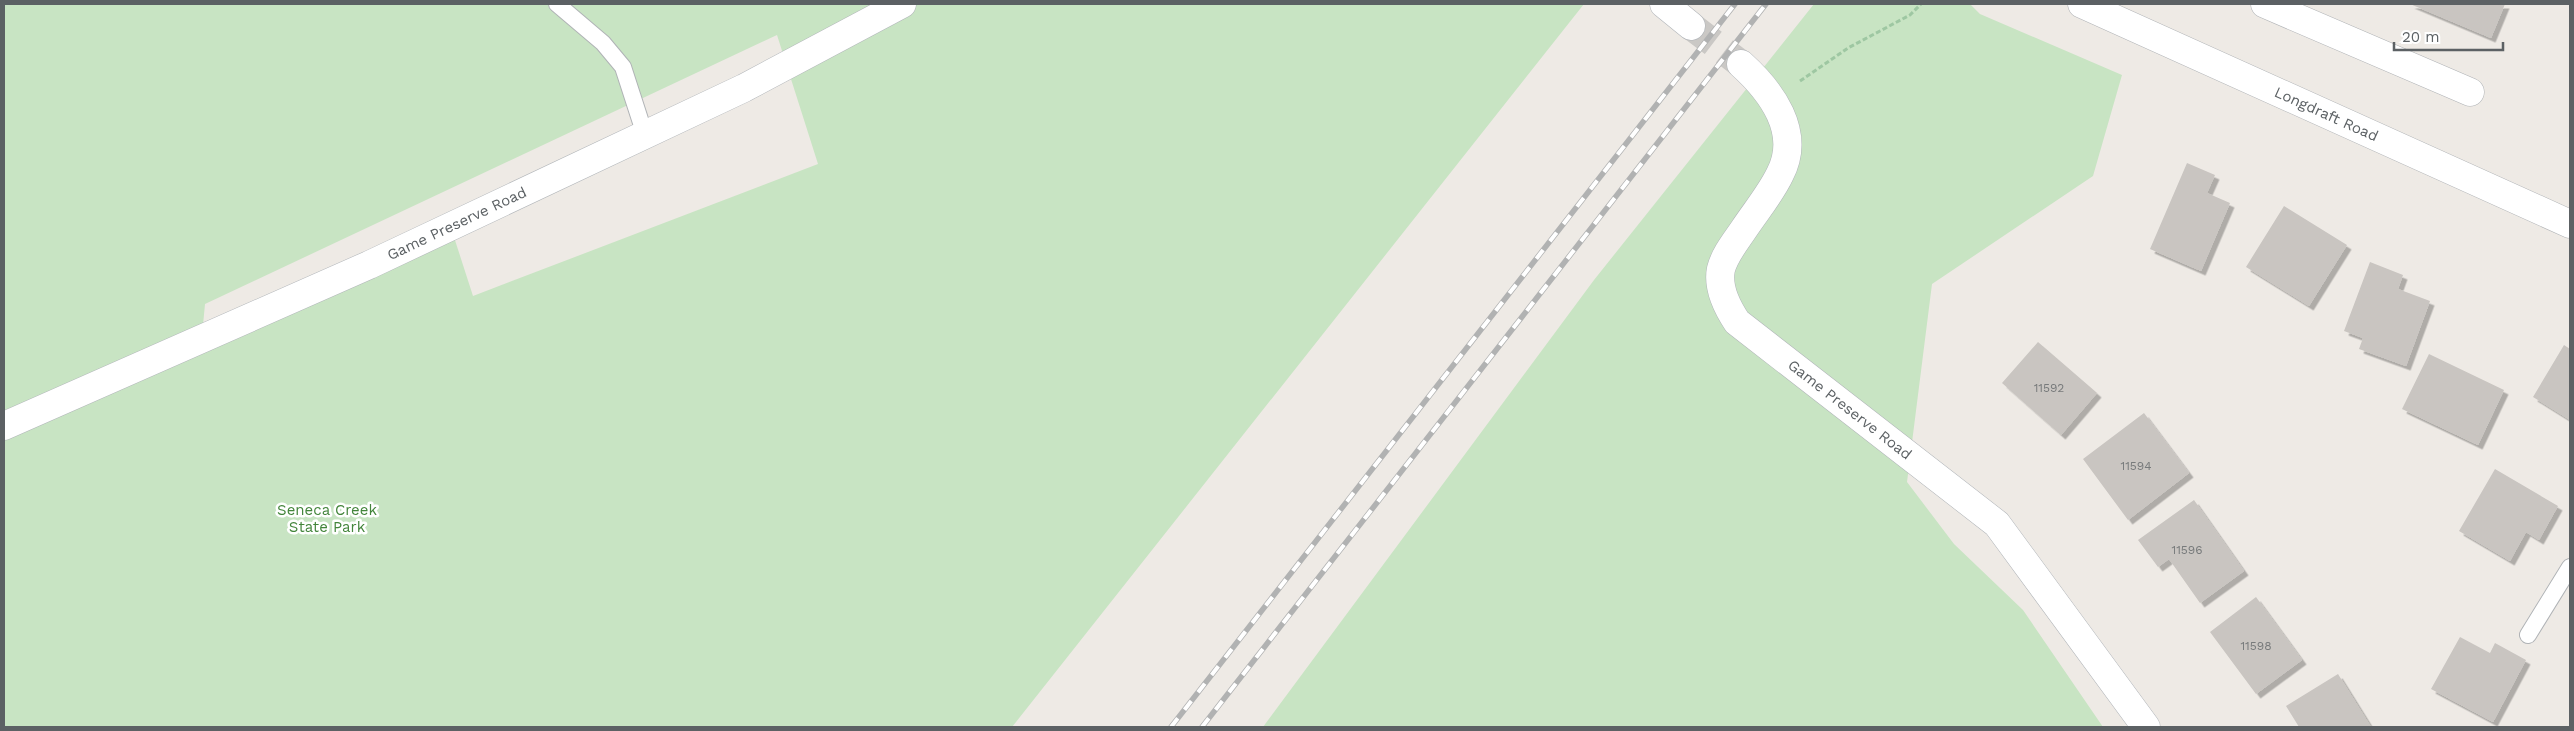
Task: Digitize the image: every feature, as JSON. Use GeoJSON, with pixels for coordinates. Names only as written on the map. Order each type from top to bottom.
{"type":"FeatureCollection","features":[{"type":"Feature","properties":{"kind":"street","name":"Game Preserve Road"},"geometry":{"type":"LineString","coordinates":[[4,426],[369,265],[744,88],[902,4]]}},
{"type":"Feature","properties":{"kind":"street"},"geometry":{"type":"LineString","coordinates":[[1664,4],[1691,26]]}},
{"type":"Feature","properties":{"kind":"street","name":"Longdraft Road"},"geometry":{"type":"LineString","coordinates":[[2082,4],[2570,224]]}},
{"type":"Feature","properties":{"kind":"street"},"geometry":{"type":"LineString","coordinates":[[2265,4],[2470,92]]}},
{"type":"Feature","properties":{"kind":"street","name":"Game Preserve Road"},"geometry":{"type":"LineString","coordinates":[[1741,64],[1762,82],[1774,101],[1783,119],[1786,154],[1781,173],[1729,252],[1721,269],[1721,287],[1727,308],[1737,322],[1997,524],[2146,727]]}},
{"type":"Feature","properties":{"kind":"lane"},"geometry":{"type":"LineString","coordinates":[[557,4],[603,43],[623,67],[645,135]]}},
{"type":"Feature","properties":{"kind":"lane"},"geometry":{"type":"LineString","coordinates":[[2528,635],[2570,567]]}},
{"type":"Feature","properties":{"kind":"path"},"geometry":{"type":"LineString","coordinates":[[1774,101],[1848,48],[1910,15],[1921,4]]}},
{"type":"Feature","properties":{"kind":"green space","name":"Seneca Creek State Park"},"geometry":{"type":"Polygon","coordinates":[[[4,4],[1584,4],[1012,727],[4,727],[4,4]],[[777,35],[205,304],[201,346],[453,234],[473,296],[818,164],[777,35]]]}},
{"type":"Feature","properties":{"kind":"green space"},"geometry":{"type":"Polygon","coordinates":[[[1814,4],[1970,4],[1980,14],[2122,75],[2093,176],[1932,284],[1907,482],[1954,544],[2023,610],[2103,727],[1263,727],[1594,280],[1814,4]]]}},
{"type":"Feature","properties":{"kind":"building"},"geometry":{"type":"Polygon","coordinates":[[[2410,4],[2505,4],[2491,38],[2410,4]]]}},
{"type":"Feature","properties":{"kind":"building"},"geometry":{"type":"Polygon","coordinates":[[[2187,163],[2215,175],[2207,193],[2230,203],[2201,271],[2150,249],[2187,163]]]}},
{"type":"Feature","properties":{"kind":"building"},"geometry":{"type":"Polygon","coordinates":[[[2284,206],[2347,245],[2309,306],[2246,267],[2284,206]]]}},
{"type":"Feature","properties":{"kind":"building"},"geometry":{"type":"Polygon","coordinates":[[[2370,262],[2403,275],[2398,289],[2430,301],[2406,366],[2359,349],[2363,338],[2344,331],[2370,262]]]}},
{"type":"Feature","properties":{"kind":"building"},"geometry":{"type":"Polygon","coordinates":[[[2038,342],[2097,393],[2061,435],[2002,383],[2038,342]]]}},
{"type":"Feature","properties":{"kind":"building"},"geometry":{"type":"Polygon","coordinates":[[[2564,345],[2570,349],[2570,420],[2533,397],[2564,345]]]}},
{"type":"Feature","properties":{"kind":"building"},"geometry":{"type":"Polygon","coordinates":[[[2429,354],[2504,390],[2478,445],[2402,409],[2429,354]]]}},
{"type":"Feature","properties":{"kind":"building"},"geometry":{"type":"Polygon","coordinates":[[[2144,413],[2189,473],[2128,520],[2083,459],[2144,413]]]}},
{"type":"Feature","properties":{"kind":"building"},"geometry":{"type":"Polygon","coordinates":[[[2495,469],[2558,506],[2539,540],[2526,532],[2510,561],[2459,531],[2495,469]]]}},
{"type":"Feature","properties":{"kind":"building"},"geometry":{"type":"Polygon","coordinates":[[[2194,500],[2244,571],[2200,603],[2169,559],[2158,567],[2138,540],[2194,500]]]}},
{"type":"Feature","properties":{"kind":"building"},"geometry":{"type":"Polygon","coordinates":[[[2256,597],[2302,660],[2256,694],[2210,632],[2256,597]]]}},
{"type":"Feature","properties":{"kind":"building"},"geometry":{"type":"Polygon","coordinates":[[[2460,637],[2490,653],[2495,643],[2526,660],[2493,722],[2431,689],[2460,637]]]}},
{"type":"Feature","properties":{"kind":"building"},"geometry":{"type":"Polygon","coordinates":[[[2338,674],[2371,727],[2299,727],[2286,706],[2338,674]]]}},
{"type":"Feature","properties":{"kind":"tunnel"},"geometry":{"type":"LineString","coordinates":[[1691,26],[1741,64]]}},
{"type":"Feature","properties":{"kind":"railway"},"geometry":{"type":"LineString","coordinates":[[1171,727],[1735,4]]}},
{"type":"Feature","properties":{"kind":"railway"},"geometry":{"type":"LineString","coordinates":[[1202,727],[1766,4]]}}]}
